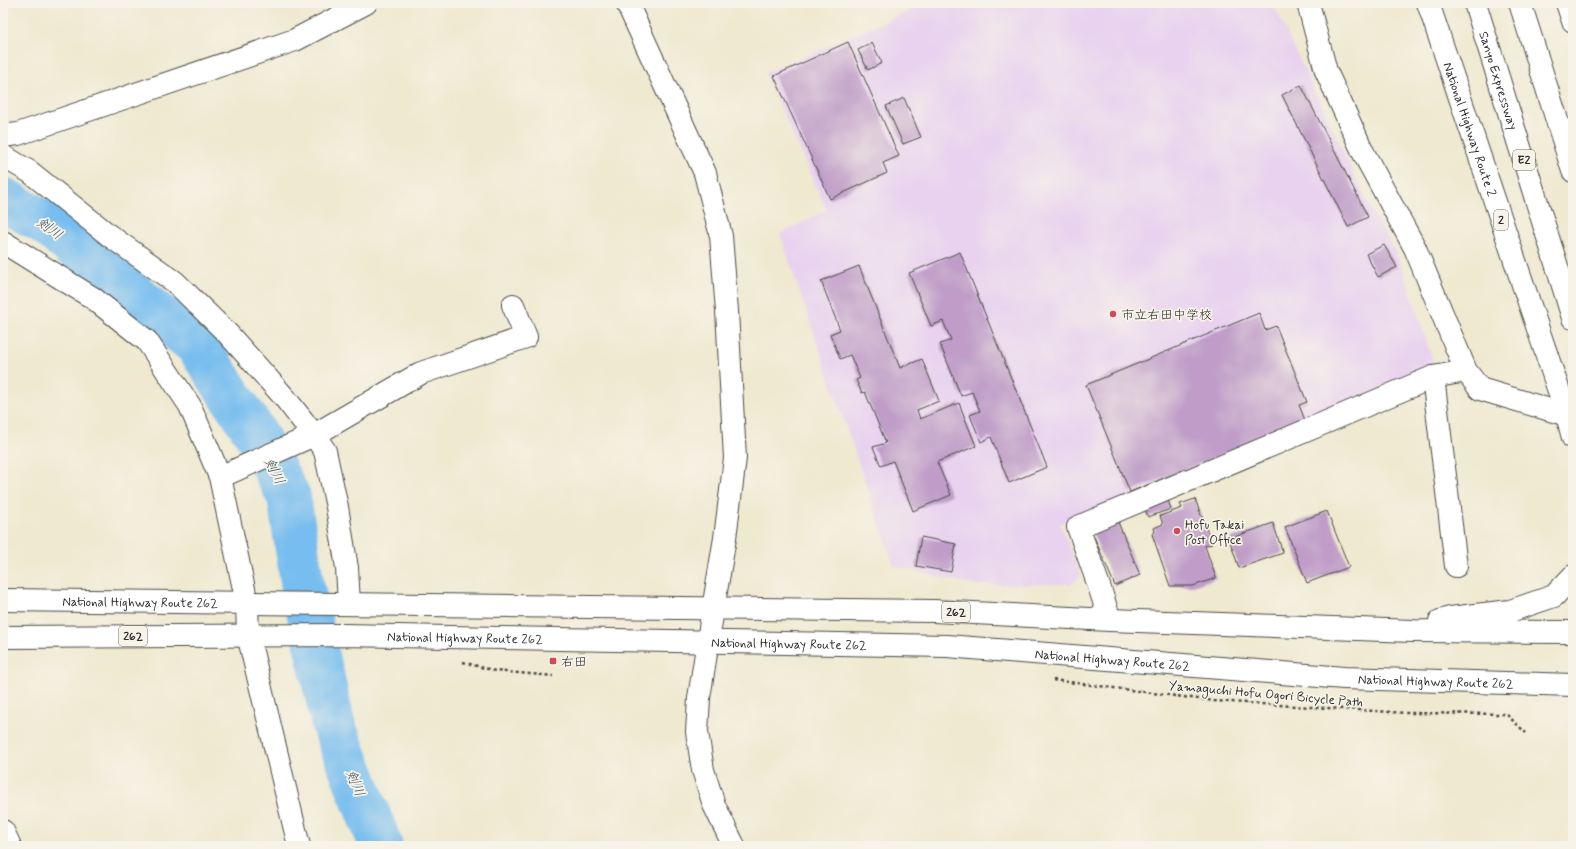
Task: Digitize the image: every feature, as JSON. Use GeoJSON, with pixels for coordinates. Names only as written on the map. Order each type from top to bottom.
{"type":"FeatureCollection","features":[{"type":"Feature","properties":{"kind":"main road"},"geometry":{"type":"LineString","coordinates":[[3,136],[18,134],[295,40],[366,3]]}},
{"type":"Feature","properties":{"kind":"main road"},"geometry":{"type":"LineString","coordinates":[[627,3],[705,173],[721,236],[727,311],[735,458],[726,538],[707,641],[699,698],[697,732],[703,770],[714,805],[734,846]]}},
{"type":"Feature","properties":{"kind":"main road"},"geometry":{"type":"LineString","coordinates":[[1308,3],[1326,71],[1364,154],[1415,248],[1466,371],[1480,389],[1567,416]]}},
{"type":"Feature","properties":{"kind":"main road","name":"National Highway Route 2"},"geometry":{"type":"LineString","coordinates":[[1428,3],[1567,416],[1573,438]]}},
{"type":"Feature","properties":{"kind":"main road","name":"Sanyo Expressway"},"geometry":{"type":"LineString","coordinates":[[1474,3],[1573,318]]}},
{"type":"Feature","properties":{"kind":"main road"},"geometry":{"type":"LineString","coordinates":[[1520,3],[1573,171]]}},
{"type":"Feature","properties":{"kind":"main road"},"geometry":{"type":"LineString","coordinates":[[1567,3],[1573,21]]}},
{"type":"Feature","properties":{"kind":"main road"},"geometry":{"type":"LineString","coordinates":[[3,156],[30,172],[110,236],[175,282],[228,334],[285,398],[314,435],[325,451],[337,507],[347,568],[344,604]]}},
{"type":"Feature","properties":{"kind":"main road"},"geometry":{"type":"LineString","coordinates":[[3,242],[93,298],[147,341],[190,406],[220,477],[254,604],[255,635],[299,846]]}},
{"type":"Feature","properties":{"kind":"main road"},"geometry":{"type":"LineString","coordinates":[[220,477],[314,435],[421,373],[526,337],[513,305]]}},
{"type":"Feature","properties":{"kind":"main road"},"geometry":{"type":"LineString","coordinates":[[1110,620],[1078,527],[1433,377],[1466,371]]}},
{"type":"Feature","properties":{"kind":"main road"},"geometry":{"type":"LineString","coordinates":[[1433,377],[1456,566]]}},
{"type":"Feature","properties":{"kind":"main road"},"geometry":{"type":"LineString","coordinates":[[1413,631],[1450,618],[1510,611],[1554,596],[1573,576]]}},
{"type":"Feature","properties":{"kind":"main road","name":"National Highway Route 262"},"geometry":{"type":"LineString","coordinates":[[3,600],[934,611],[1110,620],[1413,631],[1573,632]]}},
{"type":"Feature","properties":{"kind":"main road","name":"National Highway Route 262"},"geometry":{"type":"LineString","coordinates":[[3,637],[343,635],[946,646],[1344,678],[1573,685]]}},
{"type":"Feature","properties":{"kind":"main road"},"geometry":{"type":"LineString","coordinates":[[3,831],[10,846]]}},
{"type":"Feature","properties":{"kind":"path"},"geometry":{"type":"LineString","coordinates":[[460,661],[495,671],[553,676]]}},
{"type":"Feature","properties":{"kind":"path","name":"Yamaguchi Hofu Ogori Bicycle Path"},"geometry":{"type":"LineString","coordinates":[[1050,680],[1214,701],[1407,714],[1506,714],[1526,733]]}},
{"type":"Feature","properties":{"kind":"shaded area","name":"市立右田中学校"},"geometry":{"type":"Polygon","coordinates":[[[928,3],[1273,3],[1365,198],[1399,258],[1436,370],[1060,524],[1081,576],[1072,584],[973,585],[894,566],[780,234],[827,210],[765,73],[928,3]]]}},
{"type":"Feature","properties":{"kind":"building"},"geometry":{"type":"Polygon","coordinates":[[[848,42],[899,156],[883,163],[887,173],[830,199],[774,76],[848,42]]]}},
{"type":"Feature","properties":{"kind":"building"},"geometry":{"type":"Polygon","coordinates":[[[872,43],[882,63],[868,70],[858,50],[872,43]]]}},
{"type":"Feature","properties":{"kind":"building"},"geometry":{"type":"Polygon","coordinates":[[[1301,85],[1368,217],[1348,227],[1282,95],[1301,85]]]}},
{"type":"Feature","properties":{"kind":"building"},"geometry":{"type":"Polygon","coordinates":[[[904,98],[921,137],[903,144],[886,106],[904,98]]]}},
{"type":"Feature","properties":{"kind":"building"},"geometry":{"type":"Polygon","coordinates":[[[1384,245],[1397,267],[1378,277],[1366,254],[1384,245]]]}},
{"type":"Feature","properties":{"kind":"building"},"geometry":{"type":"Polygon","coordinates":[[[960,252],[1047,467],[1009,483],[991,437],[981,442],[970,415],[980,411],[972,392],[961,396],[940,344],[951,340],[943,321],[931,326],[909,273],[960,252]]]}},
{"type":"Feature","properties":{"kind":"building"},"geometry":{"type":"Polygon","coordinates":[[[859,266],[900,368],[922,359],[939,401],[917,410],[920,419],[959,403],[976,446],[937,462],[951,495],[913,511],[893,461],[881,466],[873,447],[886,443],[865,392],[862,393],[856,380],[860,378],[850,355],[840,359],[830,334],[840,330],[821,281],[859,266]]]}},
{"type":"Feature","properties":{"kind":"building"},"geometry":{"type":"Polygon","coordinates":[[[1259,313],[1265,330],[1276,326],[1307,402],[1299,405],[1305,420],[1130,492],[1086,385],[1259,313]]]}},
{"type":"Feature","properties":{"kind":"building"},"geometry":{"type":"Polygon","coordinates":[[[1167,497],[1171,509],[1148,517],[1144,506],[1167,497]]]}},
{"type":"Feature","properties":{"kind":"building"},"geometry":{"type":"Polygon","coordinates":[[[1195,499],[1212,544],[1205,546],[1216,578],[1193,586],[1170,586],[1152,534],[1155,532],[1154,528],[1163,524],[1160,516],[1182,508],[1180,504],[1195,499]]]}},
{"type":"Feature","properties":{"kind":"building"},"geometry":{"type":"Polygon","coordinates":[[[1327,511],[1349,567],[1307,583],[1285,527],[1327,511]]]}},
{"type":"Feature","properties":{"kind":"building"},"geometry":{"type":"Polygon","coordinates":[[[1118,522],[1140,575],[1115,586],[1092,532],[1118,522]]]}},
{"type":"Feature","properties":{"kind":"building"},"geometry":{"type":"Polygon","coordinates":[[[1273,523],[1283,553],[1239,568],[1229,539],[1273,523]]]}},
{"type":"Feature","properties":{"kind":"building"},"geometry":{"type":"Polygon","coordinates":[[[921,537],[956,544],[951,572],[916,566],[921,537]]]}},
{"type":"Feature","properties":{"kind":"waterway","name":"剣川"},"geometry":{"type":"LineString","coordinates":[[3,199],[45,223],[197,345],[256,434],[289,497],[303,588],[333,724],[381,846]]}},
{"type":"Feature","properties":{"kind":"place","name":"市立右田中学校"},"geometry":{"type":"Point","coordinates":[1113,314]}},
{"type":"Feature","properties":{"kind":"place","name":"Hofu Takai Post Office"},"geometry":{"type":"Point","coordinates":[1177,531]}},
{"type":"Feature","properties":{"kind":"place","name":"右田"},"geometry":{"type":"Point","coordinates":[553,661]}}]}
